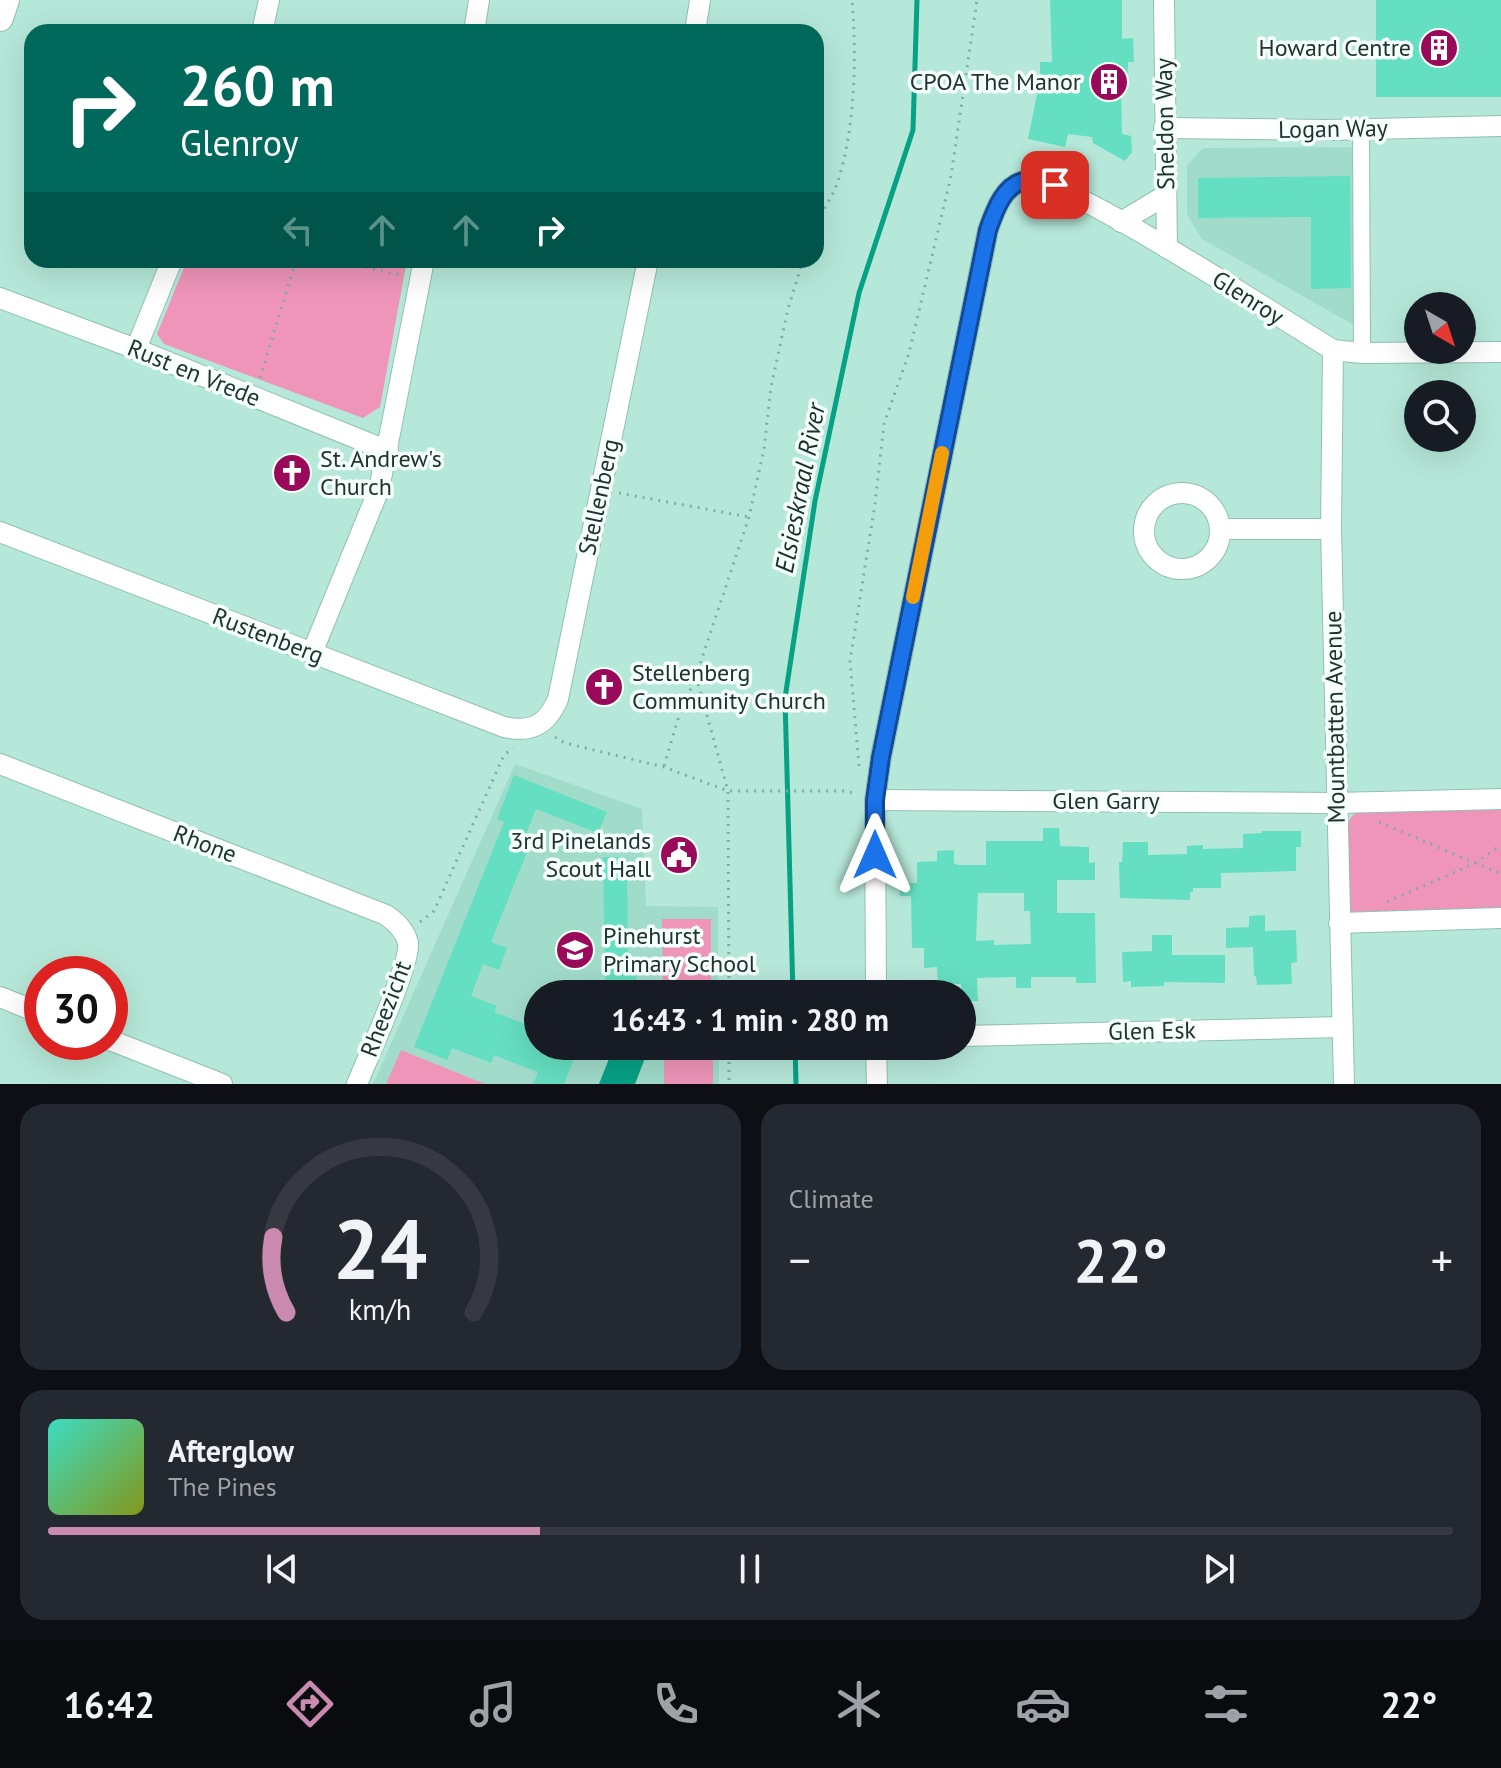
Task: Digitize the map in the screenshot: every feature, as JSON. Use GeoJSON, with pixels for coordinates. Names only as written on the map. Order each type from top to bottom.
{"type":"FeatureCollection","features":[{"type":"Feature","properties":{"kind":"street"},"geometry":{"type":"LineString","coordinates":[[0,18],[6,0]]}},
{"type":"Feature","properties":{"kind":"street"},"geometry":{"type":"LineString","coordinates":[[264,24],[269,0]]}},
{"type":"Feature","properties":{"kind":"street"},"geometry":{"type":"LineString","coordinates":[[475,24],[479,0]]}},
{"type":"Feature","properties":{"kind":"street"},"geometry":{"type":"LineString","coordinates":[[696,24],[700,0]]}},
{"type":"Feature","properties":{"kind":"street","name":"Sheldon Way"},"geometry":{"type":"LineString","coordinates":[[1164,0],[1167,248]]}},
{"type":"Feature","properties":{"kind":"street","name":"Logan Way"},"geometry":{"type":"LineString","coordinates":[[1164,128],[1326,130],[1501,126]]}},
{"type":"Feature","properties":{"kind":"street"},"geometry":{"type":"LineString","coordinates":[[1361,129],[1362,353]]}},
{"type":"Feature","properties":{"kind":"street","name":"Glenroy"},"geometry":{"type":"LineString","coordinates":[[868,797],[881,757],[988,230],[997,205],[1012,187],[1029,180],[1055,185],[1167,248],[1333,350],[1362,353],[1501,352]]}},
{"type":"Feature","properties":{"kind":"street"},"geometry":{"type":"LineString","coordinates":[[1121,222],[1166,195]]}},
{"type":"Feature","properties":{"kind":"street"},"geometry":{"type":"LineString","coordinates":[[136,349],[169,268]]}},
{"type":"Feature","properties":{"kind":"street","name":"Stellenberg"},"geometry":{"type":"LineString","coordinates":[[537,727],[552,713],[558,699],[646,268]]}},
{"type":"Feature","properties":{"kind":"street"},"geometry":{"type":"LineString","coordinates":[[312,653],[379,489],[422,270]]}},
{"type":"Feature","properties":{"kind":"street","name":"Rust en Vrede"},"geometry":{"type":"LineString","coordinates":[[0,298],[136,349],[388,451]]}},
{"type":"Feature","properties":{"kind":"street","name":"Mountbatten Avenue"},"geometry":{"type":"LineString","coordinates":[[1333,350],[1331,529],[1344,1084]]}},
{"type":"Feature","properties":{"kind":"street"},"geometry":{"type":"LineString","coordinates":[[1221,529],[1331,529]]}},
{"type":"Feature","properties":{"kind":"street","name":"Rustenberg"},"geometry":{"type":"LineString","coordinates":[[0,532],[504,727],[520,730],[537,727]]}},
{"type":"Feature","properties":{"kind":"street","name":"Rhone"},"geometry":{"type":"LineString","coordinates":[[0,764],[386,915],[405,933]]}},
{"type":"Feature","properties":{"kind":"street"},"geometry":{"type":"LineString","coordinates":[[868,797],[875,980]]}},
{"type":"Feature","properties":{"kind":"street","name":"Glen Garry"},"geometry":{"type":"LineString","coordinates":[[868,797],[1336,803],[1501,799]]}},
{"type":"Feature","properties":{"kind":"street"},"geometry":{"type":"LineString","coordinates":[[1339,923],[1501,918]]}},
{"type":"Feature","properties":{"kind":"street","name":"Rheezicht"},"geometry":{"type":"LineString","coordinates":[[357,1084],[408,957],[405,933]]}},
{"type":"Feature","properties":{"kind":"street"},"geometry":{"type":"LineString","coordinates":[[0,997],[24,1007]]}},
{"type":"Feature","properties":{"kind":"street","name":"Glen Esk"},"geometry":{"type":"LineString","coordinates":[[976,1036],[1342,1027]]}},
{"type":"Feature","properties":{"kind":"street"},"geometry":{"type":"LineString","coordinates":[[128,1047],[222,1084]]}},
{"type":"Feature","properties":{"kind":"street"},"geometry":{"type":"LineString","coordinates":[[876,1060],[877,1084]]}},
{"type":"Feature","properties":{"kind":"path"},"geometry":{"type":"LineString","coordinates":[[824,208],[836,187],[847,150],[854,25],[852,0]]}},
{"type":"Feature","properties":{"kind":"path"},"geometry":{"type":"LineString","coordinates":[[859,767],[850,661],[875,504],[884,424],[909,353],[951,176],[977,0]]}},
{"type":"Feature","properties":{"kind":"path"},"geometry":{"type":"LineString","coordinates":[[254,397],[294,268]]}},
{"type":"Feature","properties":{"kind":"path"},"geometry":{"type":"LineString","coordinates":[[664,767],[749,517],[764,449],[771,387],[801,268]]}},
{"type":"Feature","properties":{"kind":"path"},"geometry":{"type":"LineString","coordinates":[[600,490],[749,517]]}},
{"type":"Feature","properties":{"kind":"path"},"geometry":{"type":"LineString","coordinates":[[696,676],[728,791],[729,980]]}},
{"type":"Feature","properties":{"kind":"path"},"geometry":{"type":"LineString","coordinates":[[405,933],[434,911],[504,755],[537,727],[565,743],[664,767],[728,791],[844,791],[868,797]]}},
{"type":"Feature","properties":{"kind":"path"},"geometry":{"type":"LineString","coordinates":[[1378,821],[1501,874]]}},
{"type":"Feature","properties":{"kind":"path"},"geometry":{"type":"LineString","coordinates":[[1380,905],[1475,863],[1501,845]]}},
{"type":"Feature","properties":{"kind":"path"},"geometry":{"type":"LineString","coordinates":[[729,1060],[729,1084]]}},
{"type":"Feature","properties":{"kind":"shaded area"},"geometry":{"type":"Polygon","coordinates":[[[1359,147],[1359,328],[1202,239],[1187,214],[1187,165],[1203,148],[1359,147]]]}},
{"type":"Feature","properties":{"kind":"shaded area"},"geometry":{"type":"Polygon","coordinates":[[[184,268],[406,268],[380,407],[363,418],[164,344],[157,334],[184,268]]]}},
{"type":"Feature","properties":{"kind":"shaded area","name":"Pinehurst Primary School"},"geometry":{"type":"Polygon","coordinates":[[[515,764],[642,809],[646,906],[718,907],[718,980],[524,980],[524,1060],[719,1060],[719,1084],[373,1084],[515,764]]]}},
{"type":"Feature","properties":{"kind":"shaded area"},"geometry":{"type":"Polygon","coordinates":[[[1501,807],[1501,913],[1349,914],[1345,826],[1361,809],[1501,807]]]}},
{"type":"Feature","properties":{"kind":"shaded area"},"geometry":{"type":"Polygon","coordinates":[[[662,919],[711,919],[711,980],[663,980],[662,919]]]}},
{"type":"Feature","properties":{"kind":"shaded area"},"geometry":{"type":"Polygon","coordinates":[[[401,1050],[485,1084],[386,1084],[401,1050]]]}},
{"type":"Feature","properties":{"kind":"shaded area"},"geometry":{"type":"Polygon","coordinates":[[[608,1060],[644,1060],[635,1084],[599,1084],[608,1060]]]}},
{"type":"Feature","properties":{"kind":"shaded area"},"geometry":{"type":"Polygon","coordinates":[[[664,1060],[713,1060],[713,1084],[664,1084],[664,1060]]]}},
{"type":"Feature","properties":{"kind":"building","name":"CPOA The Manor"},"geometry":{"type":"Polygon","coordinates":[[[1050,0],[1122,0],[1122,39],[1133,38],[1134,62],[1128,62],[1127,89],[1121,90],[1122,134],[1131,136],[1132,152],[1125,161],[1093,143],[1092,137],[1068,134],[1065,147],[1028,139],[1040,79],[1040,62],[1052,62],[1050,0]]]}},
{"type":"Feature","properties":{"kind":"building","name":"Howard Centre"},"geometry":{"type":"Polygon","coordinates":[[[1376,0],[1501,0],[1501,97],[1376,97],[1376,0]]]}},
{"type":"Feature","properties":{"kind":"building"},"geometry":{"type":"Polygon","coordinates":[[[1350,176],[1351,288],[1311,289],[1311,217],[1198,218],[1198,178],[1350,176]]]}},
{"type":"Feature","properties":{"kind":"building"},"geometry":{"type":"Polygon","coordinates":[[[514,775],[607,812],[598,833],[536,809],[526,834],[533,837],[491,942],[507,948],[499,970],[483,964],[471,996],[497,1006],[494,1012],[524,1024],[524,1060],[573,1060],[564,1084],[533,1084],[538,1072],[494,1055],[491,1063],[452,1048],[447,1060],[414,1047],[504,822],[497,819],[514,775]]]}},
{"type":"Feature","properties":{"kind":"building"},"geometry":{"type":"Polygon","coordinates":[[[1043,828],[1059,828],[1060,846],[1089,847],[1089,863],[1095,862],[1095,880],[1057,880],[1057,913],[1095,913],[1096,983],[1076,983],[1076,977],[1031,977],[1031,988],[1016,988],[1016,977],[977,978],[976,1001],[976,980],[938,980],[937,967],[924,968],[924,948],[912,948],[911,896],[900,896],[899,883],[917,883],[917,862],[937,861],[937,851],[954,850],[954,863],[958,865],[986,865],[986,841],[1043,841],[1043,828]],[[978,893],[976,941],[994,940],[994,945],[1031,944],[1030,911],[1024,911],[1024,893],[978,893]]]}},
{"type":"Feature","properties":{"kind":"building"},"geometry":{"type":"Polygon","coordinates":[[[1301,831],[1301,847],[1296,847],[1296,871],[1221,873],[1221,888],[1193,888],[1190,900],[1120,898],[1119,862],[1122,862],[1123,842],[1148,842],[1148,855],[1187,854],[1187,846],[1203,845],[1203,849],[1243,848],[1243,834],[1301,831]]]}},
{"type":"Feature","properties":{"kind":"building"},"geometry":{"type":"Polygon","coordinates":[[[603,857],[627,857],[628,964],[636,963],[637,980],[605,980],[603,857]]]}},
{"type":"Feature","properties":{"kind":"building"},"geometry":{"type":"Polygon","coordinates":[[[1265,915],[1265,931],[1296,930],[1297,962],[1291,963],[1292,984],[1257,985],[1253,947],[1226,948],[1226,928],[1249,927],[1249,916],[1265,915]]]}},
{"type":"Feature","properties":{"kind":"building"},"geometry":{"type":"Polygon","coordinates":[[[1152,935],[1172,935],[1172,955],[1225,955],[1225,983],[1164,982],[1164,986],[1131,987],[1131,981],[1123,982],[1122,952],[1152,951],[1152,935]]]}},
{"type":"Feature","properties":{"kind":"waterway","name":"Elsieskraal River"},"geometry":{"type":"LineString","coordinates":[[793,980],[785,698],[815,501],[859,293],[913,130],[917,0]]}},
{"type":"Feature","properties":{"kind":"waterway","name":"Elsieskraal River"},"geometry":{"type":"LineString","coordinates":[[795,1060],[796,1084]]}},
{"type":"Feature","properties":{"kind":"slow traffic"},"geometry":{"type":"LineString","coordinates":[[913,597],[942,453]]}},
{"type":"Feature","properties":{"kind":"place","name":"Howard Centre"},"geometry":{"type":"Point","coordinates":[1439,48]}},
{"type":"Feature","properties":{"kind":"place","name":"CPOA The Manor"},"geometry":{"type":"Point","coordinates":[1109,82]}},
{"type":"Feature","properties":{"kind":"place","name":"St. Andrew's Church"},"geometry":{"type":"Point","coordinates":[292,473]}},
{"type":"Feature","properties":{"kind":"place","name":"Stellenberg Community Church"},"geometry":{"type":"Point","coordinates":[604,687]}},
{"type":"Feature","properties":{"kind":"place","name":"3rd Pinelands Scout Hall"},"geometry":{"type":"Point","coordinates":[679,855]}},
{"type":"Feature","properties":{"kind":"place","name":"Pinehurst Primary School"},"geometry":{"type":"Point","coordinates":[575,950]}},
{"type":"Feature","properties":{"kind":"route"},"geometry":{"type":"LineString","coordinates":[[875,855],[875,800],[881,757],[988,230],[997,205],[1012,187],[1029,180],[1055,185]]}}]}
